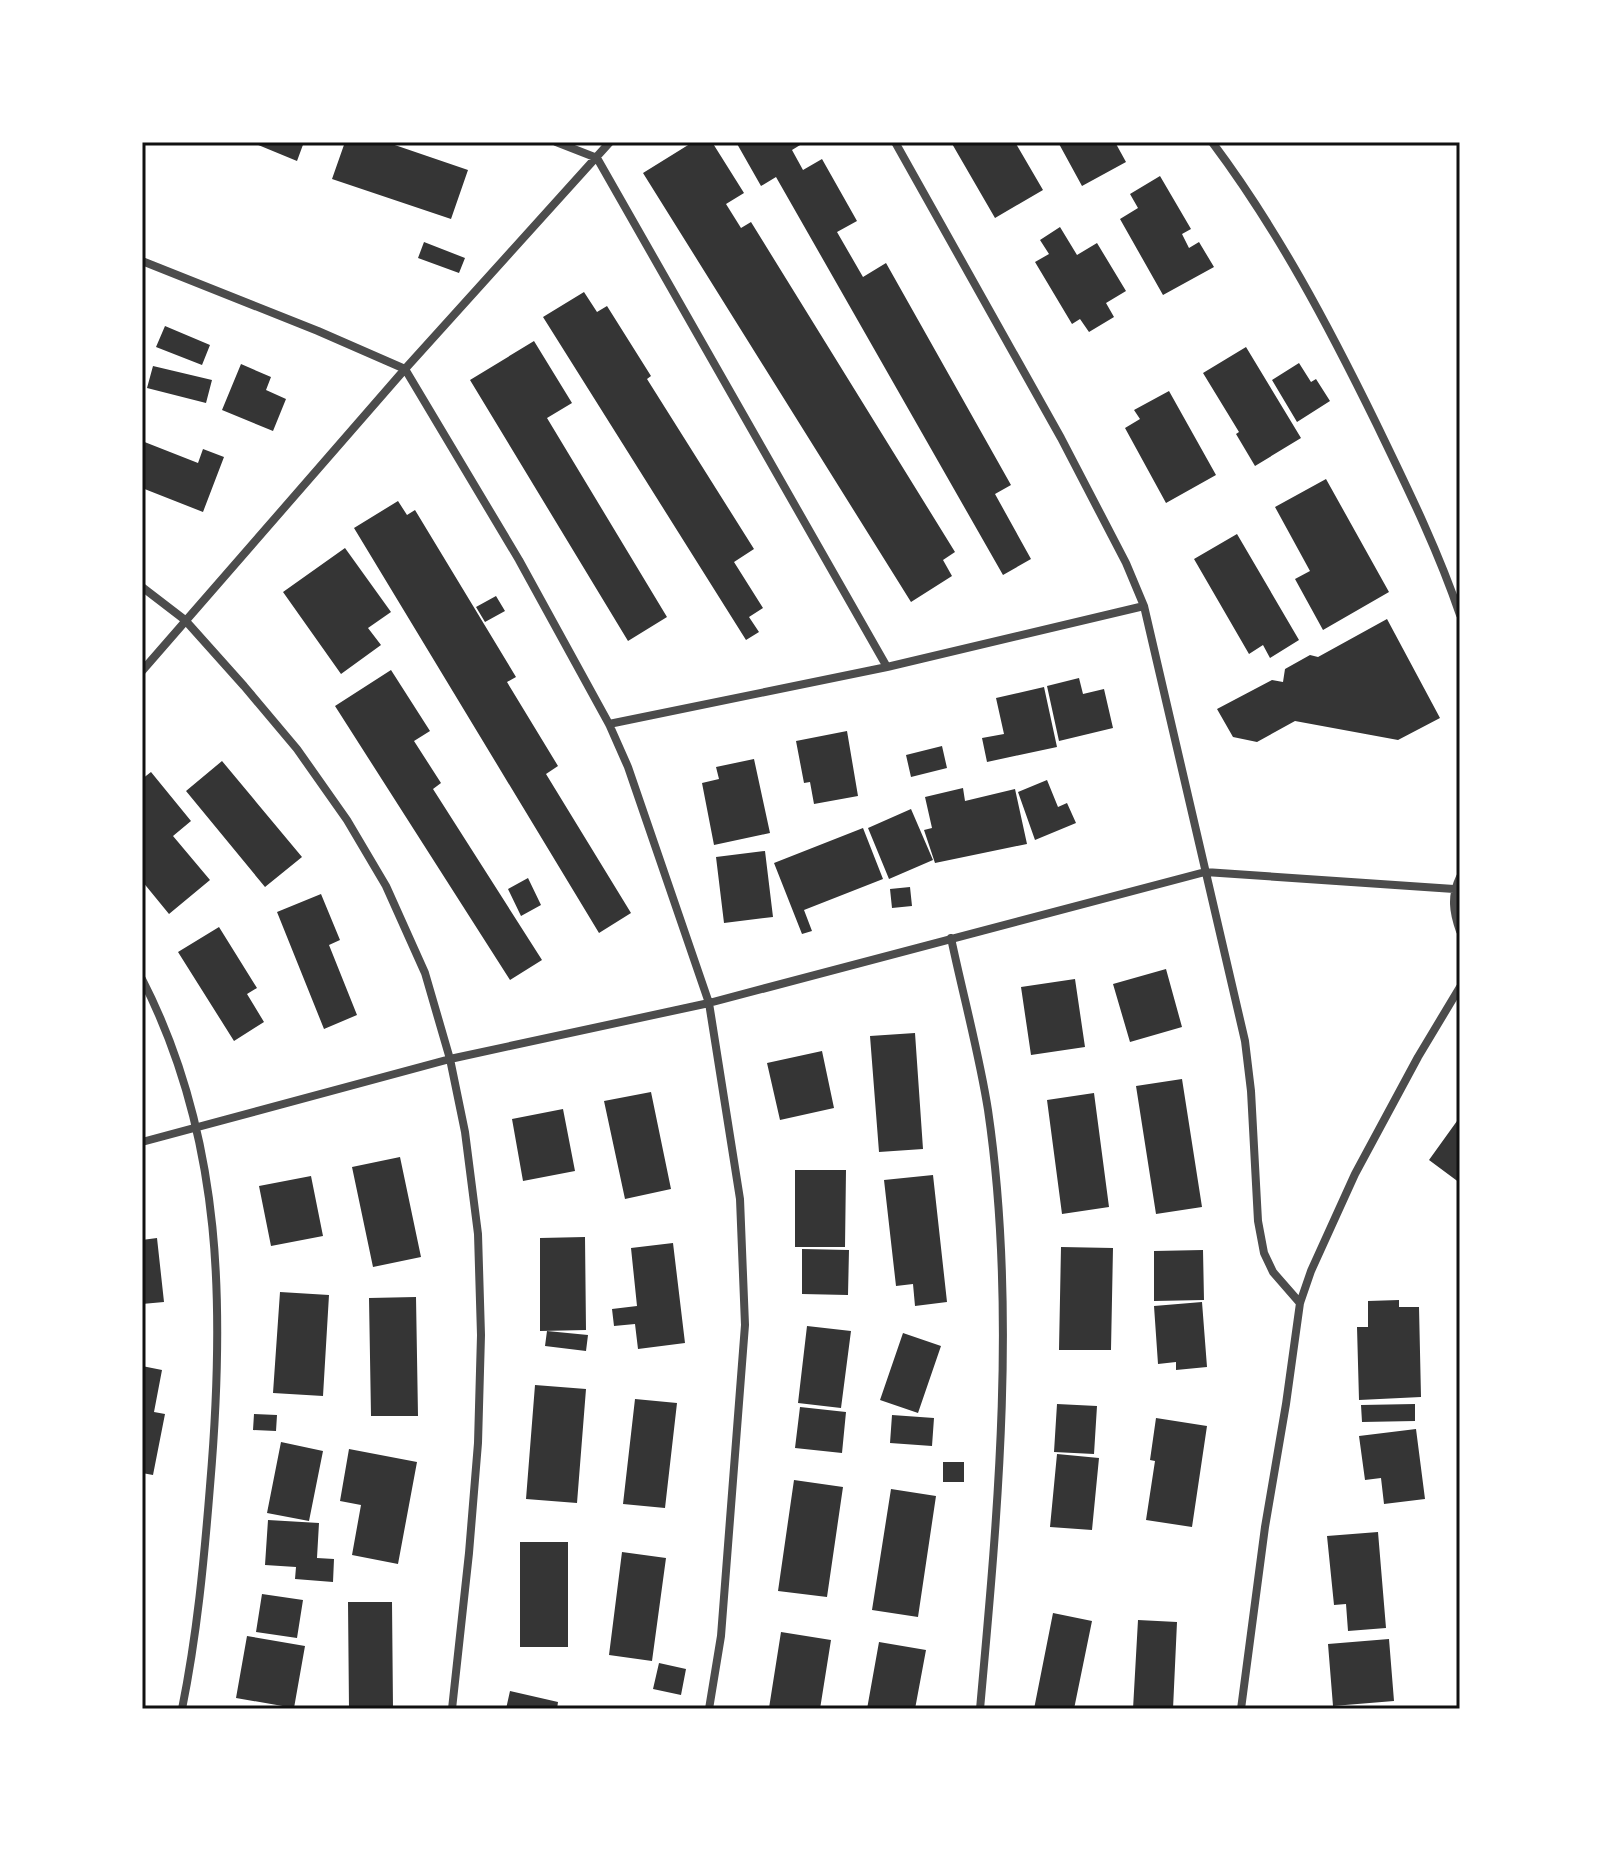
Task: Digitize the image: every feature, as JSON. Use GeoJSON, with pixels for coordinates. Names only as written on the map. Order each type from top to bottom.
{"type":"FeatureCollection","features":[{"type":"Feature","properties":{"kind":"street"},"geometry":{"type":"LineString","coordinates":[[556,142],[597,158],[887,667]]}},
{"type":"Feature","properties":{"kind":"street"},"geometry":{"type":"LineString","coordinates":[[142,671],[405,369],[610,142]]}},
{"type":"Feature","properties":{"kind":"street"},"geometry":{"type":"LineString","coordinates":[[895,142],[1061,438],[1126,563],[1144,606],[1245,1041],[1258,1221],[1264,1253],[1273,1272],[1300,1303]]}},
{"type":"Feature","properties":{"kind":"street"},"geometry":{"type":"LineString","coordinates":[[1212,142],[1301,278],[1348,366],[1424,526],[1460,615]]}},
{"type":"Feature","properties":{"kind":"street"},"geometry":{"type":"LineString","coordinates":[[142,261],[405,369],[519,560],[609,724],[628,767],[709,1003],[740,1199],[745,1325],[721,1636],[709,1709]]}},
{"type":"Feature","properties":{"kind":"street"},"geometry":{"type":"LineString","coordinates":[[142,587],[185,620],[297,749],[347,820],[386,886],[425,973],[450,1059],[465,1132],[478,1234],[481,1335],[478,1443],[452,1709]]}},
{"type":"Feature","properties":{"kind":"street"},"geometry":{"type":"LineString","coordinates":[[609,724],[887,667],[1144,606]]}},
{"type":"Feature","properties":{"kind":"street"},"geometry":{"type":"LineString","coordinates":[[142,1142],[450,1059],[709,1003],[1205,872],[1454,889]]}},
{"type":"Feature","properties":{"kind":"street"},"geometry":{"type":"LineString","coordinates":[[1460,877],[1454,889],[1453,913],[1460,931]]}},
{"type":"Feature","properties":{"kind":"street"},"geometry":{"type":"LineString","coordinates":[[951,938],[988,1109],[999,1222],[1002,1360],[996,1505],[980,1709]]}},
{"type":"Feature","properties":{"kind":"street"},"geometry":{"type":"LineString","coordinates":[[142,979],[158,1011],[198,1129],[212,1212],[218,1302],[216,1422],[194,1646],[182,1709]]}},
{"type":"Feature","properties":{"kind":"street"},"geometry":{"type":"LineString","coordinates":[[1241,1709],[1300,1303],[1355,1174],[1460,987]]}},
{"type":"Feature","properties":{"kind":"building"},"geometry":{"type":"Polygon","coordinates":[[[251,142],[304,142],[297,161],[251,142]]]}},
{"type":"Feature","properties":{"kind":"building"},"geometry":{"type":"Polygon","coordinates":[[[345,142],[386,142],[468,170],[451,219],[332,179],[345,142]]]}},
{"type":"Feature","properties":{"kind":"building"},"geometry":{"type":"Polygon","coordinates":[[[693,142],[712,142],[744,193],[726,204],[741,228],[751,222],[955,552],[943,560],[952,576],[911,602],[643,173],[693,142]]]}},
{"type":"Feature","properties":{"kind":"building"},"geometry":{"type":"Polygon","coordinates":[[[736,142],[805,142],[792,150],[803,170],[822,159],[857,221],[837,232],[863,277],[886,263],[1011,485],[995,494],[1031,559],[1003,575],[776,177],[761,186],[736,142]]]}},
{"type":"Feature","properties":{"kind":"building"},"geometry":{"type":"Polygon","coordinates":[[[951,142],[1015,142],[1043,190],[995,218],[951,142]]]}},
{"type":"Feature","properties":{"kind":"building"},"geometry":{"type":"Polygon","coordinates":[[[1058,142],[1115,142],[1126,162],[1082,186],[1058,142]]]}},
{"type":"Feature","properties":{"kind":"building"},"geometry":{"type":"Polygon","coordinates":[[[1160,176],[1191,229],[1182,234],[1189,248],[1199,242],[1214,267],[1163,295],[1120,219],[1138,208],[1130,194],[1160,176]]]}},
{"type":"Feature","properties":{"kind":"building"},"geometry":{"type":"Polygon","coordinates":[[[1060,227],[1077,255],[1097,243],[1126,291],[1106,303],[1114,317],[1089,332],[1080,319],[1072,324],[1035,262],[1049,254],[1040,240],[1060,227]]]}},
{"type":"Feature","properties":{"kind":"building"},"geometry":{"type":"Polygon","coordinates":[[[424,242],[465,258],[459,273],[418,258],[424,242]]]}},
{"type":"Feature","properties":{"kind":"building"},"geometry":{"type":"Polygon","coordinates":[[[584,292],[597,312],[607,306],[651,376],[647,379],[754,549],[734,562],[763,608],[749,617],[759,632],[746,640],[543,317],[584,292]]]}},
{"type":"Feature","properties":{"kind":"building"},"geometry":{"type":"Polygon","coordinates":[[[165,326],[210,345],[202,365],[156,347],[165,326]]]}},
{"type":"Feature","properties":{"kind":"building"},"geometry":{"type":"Polygon","coordinates":[[[534,341],[572,403],[547,418],[667,617],[628,641],[470,380],[534,341]]]}},
{"type":"Feature","properties":{"kind":"building"},"geometry":{"type":"Polygon","coordinates":[[[1246,347],[1301,438],[1255,466],[1236,434],[1239,432],[1203,373],[1246,347]]]}},
{"type":"Feature","properties":{"kind":"building"},"geometry":{"type":"Polygon","coordinates":[[[1299,363],[1311,382],[1316,379],[1330,401],[1297,422],[1272,380],[1299,363]]]}},
{"type":"Feature","properties":{"kind":"building"},"geometry":{"type":"Polygon","coordinates":[[[241,364],[271,377],[266,390],[286,399],[273,431],[222,410],[241,364]]]}},
{"type":"Feature","properties":{"kind":"building"},"geometry":{"type":"Polygon","coordinates":[[[153,366],[212,380],[206,403],[147,388],[153,366]]]}},
{"type":"Feature","properties":{"kind":"building"},"geometry":{"type":"Polygon","coordinates":[[[1169,391],[1216,475],[1166,503],[1125,428],[1140,419],[1134,410],[1169,391]]]}},
{"type":"Feature","properties":{"kind":"building"},"geometry":{"type":"Polygon","coordinates":[[[142,441],[198,463],[203,449],[224,457],[203,512],[142,488],[142,441]]]}},
{"type":"Feature","properties":{"kind":"building"},"geometry":{"type":"Polygon","coordinates":[[[1326,479],[1389,592],[1323,630],[1295,579],[1310,571],[1275,507],[1326,479]]]}},
{"type":"Feature","properties":{"kind":"building"},"geometry":{"type":"Polygon","coordinates":[[[398,501],[407,515],[415,510],[516,677],[507,682],[558,766],[546,774],[631,913],[599,933],[354,528],[398,501]]]}},
{"type":"Feature","properties":{"kind":"building"},"geometry":{"type":"Polygon","coordinates":[[[1237,534],[1299,640],[1270,658],[1263,645],[1249,654],[1194,559],[1237,534]]]}},
{"type":"Feature","properties":{"kind":"building"},"geometry":{"type":"Polygon","coordinates":[[[345,548],[391,612],[368,628],[381,645],[341,674],[283,592],[345,548]]]}},
{"type":"Feature","properties":{"kind":"building"},"geometry":{"type":"Polygon","coordinates":[[[496,596],[505,611],[485,622],[476,607],[496,596]]]}},
{"type":"Feature","properties":{"kind":"building"},"geometry":{"type":"Polygon","coordinates":[[[1387,619],[1440,718],[1398,740],[1295,721],[1257,742],[1233,737],[1217,709],[1272,680],[1283,682],[1285,669],[1310,655],[1318,657],[1387,619]]]}},
{"type":"Feature","properties":{"kind":"building"},"geometry":{"type":"Polygon","coordinates":[[[391,670],[430,731],[414,741],[441,783],[433,789],[542,960],[510,980],[335,706],[391,670]]]}},
{"type":"Feature","properties":{"kind":"building"},"geometry":{"type":"Polygon","coordinates":[[[1079,678],[1083,694],[1104,689],[1113,728],[1059,741],[1047,686],[1079,678]]]}},
{"type":"Feature","properties":{"kind":"building"},"geometry":{"type":"Polygon","coordinates":[[[1044,687],[1057,747],[987,762],[982,738],[1004,734],[996,698],[1044,687]]]}},
{"type":"Feature","properties":{"kind":"building"},"geometry":{"type":"Polygon","coordinates":[[[847,731],[858,796],[814,804],[810,782],[804,783],[796,741],[847,731]]]}},
{"type":"Feature","properties":{"kind":"building"},"geometry":{"type":"Polygon","coordinates":[[[942,746],[947,768],[911,777],[906,755],[942,746]]]}},
{"type":"Feature","properties":{"kind":"building"},"geometry":{"type":"Polygon","coordinates":[[[754,759],[770,833],[714,845],[702,783],[719,779],[716,767],[754,759]]]}},
{"type":"Feature","properties":{"kind":"building"},"geometry":{"type":"Polygon","coordinates":[[[222,761],[302,857],[265,887],[186,791],[222,761]]]}},
{"type":"Feature","properties":{"kind":"building"},"geometry":{"type":"Polygon","coordinates":[[[151,772],[191,821],[173,836],[210,880],[169,914],[142,881],[142,779],[151,772]]]}},
{"type":"Feature","properties":{"kind":"building"},"geometry":{"type":"Polygon","coordinates":[[[1047,780],[1058,807],[1067,803],[1076,823],[1035,840],[1018,792],[1047,780]]]}},
{"type":"Feature","properties":{"kind":"building"},"geometry":{"type":"Polygon","coordinates":[[[963,788],[965,801],[1015,789],[1027,844],[935,863],[924,830],[932,828],[925,797],[963,788]]]}},
{"type":"Feature","properties":{"kind":"building"},"geometry":{"type":"Polygon","coordinates":[[[911,809],[933,860],[889,879],[868,828],[911,809]]]}},
{"type":"Feature","properties":{"kind":"building"},"geometry":{"type":"Polygon","coordinates":[[[863,828],[883,879],[804,910],[812,931],[802,934],[774,863],[863,828]]]}},
{"type":"Feature","properties":{"kind":"building"},"geometry":{"type":"Polygon","coordinates":[[[765,851],[773,917],[724,923],[716,857],[765,851]]]}},
{"type":"Feature","properties":{"kind":"building"},"geometry":{"type":"Polygon","coordinates":[[[528,878],[541,905],[521,916],[508,889],[528,878]]]}},
{"type":"Feature","properties":{"kind":"building"},"geometry":{"type":"Polygon","coordinates":[[[910,887],[912,906],[892,908],[890,889],[910,887]]]}},
{"type":"Feature","properties":{"kind":"building"},"geometry":{"type":"Polygon","coordinates":[[[321,894],[340,940],[329,945],[357,1015],[324,1029],[277,912],[321,894]]]}},
{"type":"Feature","properties":{"kind":"building"},"geometry":{"type":"Polygon","coordinates":[[[219,927],[257,988],[247,994],[264,1022],[234,1041],[178,952],[219,927]]]}},
{"type":"Feature","properties":{"kind":"building"},"geometry":{"type":"Polygon","coordinates":[[[1166,969],[1182,1027],[1130,1042],[1113,984],[1166,969]]]}},
{"type":"Feature","properties":{"kind":"building"},"geometry":{"type":"Polygon","coordinates":[[[1075,979],[1085,1047],[1031,1055],[1021,987],[1075,979]]]}},
{"type":"Feature","properties":{"kind":"building"},"geometry":{"type":"Polygon","coordinates":[[[915,1033],[923,1149],[879,1152],[870,1036],[915,1033]]]}},
{"type":"Feature","properties":{"kind":"building"},"geometry":{"type":"Polygon","coordinates":[[[822,1051],[834,1108],[780,1120],[767,1063],[822,1051]]]}},
{"type":"Feature","properties":{"kind":"building"},"geometry":{"type":"Polygon","coordinates":[[[1182,1079],[1202,1207],[1156,1214],[1136,1086],[1182,1079]]]}},
{"type":"Feature","properties":{"kind":"building"},"geometry":{"type":"Polygon","coordinates":[[[651,1092],[671,1189],[625,1199],[604,1101],[651,1092]]]}},
{"type":"Feature","properties":{"kind":"building"},"geometry":{"type":"Polygon","coordinates":[[[1094,1093],[1109,1207],[1062,1214],[1047,1100],[1094,1093]]]}},
{"type":"Feature","properties":{"kind":"building"},"geometry":{"type":"Polygon","coordinates":[[[563,1109],[575,1171],[523,1181],[512,1119],[563,1109]]]}},
{"type":"Feature","properties":{"kind":"building"},"geometry":{"type":"Polygon","coordinates":[[[1457,1121],[1460,1124],[1460,1183],[1429,1160],[1457,1121]]]}},
{"type":"Feature","properties":{"kind":"building"},"geometry":{"type":"Polygon","coordinates":[[[400,1157],[421,1257],[373,1267],[352,1167],[400,1157]]]}},
{"type":"Feature","properties":{"kind":"building"},"geometry":{"type":"Polygon","coordinates":[[[795,1170],[846,1170],[845,1247],[795,1247],[795,1170]]]}},
{"type":"Feature","properties":{"kind":"building"},"geometry":{"type":"Polygon","coordinates":[[[933,1175],[947,1302],[915,1306],[913,1284],[896,1286],[884,1180],[933,1175]]]}},
{"type":"Feature","properties":{"kind":"building"},"geometry":{"type":"Polygon","coordinates":[[[311,1176],[323,1236],[271,1246],[259,1186],[311,1176]]]}},
{"type":"Feature","properties":{"kind":"building"},"geometry":{"type":"Polygon","coordinates":[[[585,1237],[586,1330],[540,1331],[540,1238],[585,1237]]]}},
{"type":"Feature","properties":{"kind":"building"},"geometry":{"type":"Polygon","coordinates":[[[157,1238],[164,1302],[142,1304],[142,1240],[157,1238]]]}},
{"type":"Feature","properties":{"kind":"building"},"geometry":{"type":"Polygon","coordinates":[[[673,1243],[685,1343],[638,1349],[635,1324],[614,1326],[612,1309],[637,1306],[631,1248],[673,1243]]]}},
{"type":"Feature","properties":{"kind":"building"},"geometry":{"type":"Polygon","coordinates":[[[1061,1247],[1113,1248],[1111,1350],[1059,1350],[1061,1247]]]}},
{"type":"Feature","properties":{"kind":"building"},"geometry":{"type":"Polygon","coordinates":[[[802,1249],[849,1250],[848,1295],[802,1294],[802,1249]]]}},
{"type":"Feature","properties":{"kind":"building"},"geometry":{"type":"Polygon","coordinates":[[[1203,1250],[1204,1300],[1154,1301],[1154,1251],[1203,1250]]]}},
{"type":"Feature","properties":{"kind":"building"},"geometry":{"type":"Polygon","coordinates":[[[280,1292],[329,1295],[323,1396],[273,1393],[280,1292]]]}},
{"type":"Feature","properties":{"kind":"building"},"geometry":{"type":"Polygon","coordinates":[[[416,1297],[418,1416],[371,1416],[369,1298],[416,1297]]]}},
{"type":"Feature","properties":{"kind":"building"},"geometry":{"type":"Polygon","coordinates":[[[1399,1300],[1399,1307],[1419,1307],[1421,1397],[1359,1400],[1357,1327],[1368,1327],[1368,1301],[1399,1300]]]}},
{"type":"Feature","properties":{"kind":"building"},"geometry":{"type":"Polygon","coordinates":[[[1202,1302],[1207,1367],[1176,1370],[1176,1362],[1158,1364],[1154,1306],[1202,1302]]]}},
{"type":"Feature","properties":{"kind":"building"},"geometry":{"type":"Polygon","coordinates":[[[807,1326],[851,1331],[841,1408],[798,1403],[807,1326]]]}},
{"type":"Feature","properties":{"kind":"building"},"geometry":{"type":"Polygon","coordinates":[[[547,1331],[588,1335],[586,1351],[545,1346],[547,1331]]]}},
{"type":"Feature","properties":{"kind":"building"},"geometry":{"type":"Polygon","coordinates":[[[903,1333],[941,1346],[918,1413],[880,1400],[903,1333]]]}},
{"type":"Feature","properties":{"kind":"building"},"geometry":{"type":"Polygon","coordinates":[[[142,1366],[162,1370],[154,1412],[165,1414],[153,1475],[142,1473],[142,1366]]]}},
{"type":"Feature","properties":{"kind":"building"},"geometry":{"type":"Polygon","coordinates":[[[535,1385],[586,1389],[577,1503],[526,1499],[535,1385]]]}},
{"type":"Feature","properties":{"kind":"building"},"geometry":{"type":"Polygon","coordinates":[[[635,1399],[677,1403],[665,1508],[623,1504],[635,1399]]]}},
{"type":"Feature","properties":{"kind":"building"},"geometry":{"type":"Polygon","coordinates":[[[1057,1404],[1097,1406],[1094,1454],[1054,1452],[1057,1404]]]}},
{"type":"Feature","properties":{"kind":"building"},"geometry":{"type":"Polygon","coordinates":[[[1415,1404],[1415,1421],[1362,1422],[1361,1405],[1415,1404]]]}},
{"type":"Feature","properties":{"kind":"building"},"geometry":{"type":"Polygon","coordinates":[[[800,1407],[846,1412],[842,1453],[795,1448],[800,1407]]]}},
{"type":"Feature","properties":{"kind":"building"},"geometry":{"type":"Polygon","coordinates":[[[254,1414],[277,1415],[276,1431],[253,1430],[254,1414]]]}},
{"type":"Feature","properties":{"kind":"building"},"geometry":{"type":"Polygon","coordinates":[[[892,1415],[934,1418],[932,1446],[890,1443],[892,1415]]]}},
{"type":"Feature","properties":{"kind":"building"},"geometry":{"type":"Polygon","coordinates":[[[1156,1418],[1207,1426],[1192,1527],[1146,1520],[1155,1461],[1150,1460],[1156,1418]]]}},
{"type":"Feature","properties":{"kind":"building"},"geometry":{"type":"Polygon","coordinates":[[[1416,1429],[1425,1499],[1384,1504],[1381,1478],[1365,1480],[1359,1436],[1416,1429]]]}},
{"type":"Feature","properties":{"kind":"building"},"geometry":{"type":"Polygon","coordinates":[[[281,1442],[323,1451],[309,1521],[267,1513],[281,1442]]]}},
{"type":"Feature","properties":{"kind":"building"},"geometry":{"type":"Polygon","coordinates":[[[349,1449],[417,1462],[398,1564],[352,1555],[361,1505],[340,1501],[349,1449]]]}},
{"type":"Feature","properties":{"kind":"building"},"geometry":{"type":"Polygon","coordinates":[[[1057,1454],[1099,1458],[1092,1530],[1050,1527],[1057,1454]]]}},
{"type":"Feature","properties":{"kind":"building"},"geometry":{"type":"Polygon","coordinates":[[[943,1462],[964,1462],[964,1482],[943,1482],[943,1462]]]}},
{"type":"Feature","properties":{"kind":"building"},"geometry":{"type":"Polygon","coordinates":[[[794,1480],[843,1487],[827,1597],[778,1591],[794,1480]]]}},
{"type":"Feature","properties":{"kind":"building"},"geometry":{"type":"Polygon","coordinates":[[[891,1489],[936,1496],[918,1617],[872,1610],[891,1489]]]}},
{"type":"Feature","properties":{"kind":"building"},"geometry":{"type":"Polygon","coordinates":[[[268,1520],[319,1523],[317,1558],[334,1559],[333,1582],[295,1579],[296,1567],[265,1565],[268,1520]]]}},
{"type":"Feature","properties":{"kind":"building"},"geometry":{"type":"Polygon","coordinates":[[[1378,1532],[1386,1628],[1348,1631],[1346,1604],[1334,1605],[1327,1536],[1378,1532]]]}},
{"type":"Feature","properties":{"kind":"building"},"geometry":{"type":"Polygon","coordinates":[[[520,1542],[568,1542],[568,1647],[520,1647],[520,1542]]]}},
{"type":"Feature","properties":{"kind":"building"},"geometry":{"type":"Polygon","coordinates":[[[622,1552],[666,1558],[652,1661],[609,1655],[622,1552]]]}},
{"type":"Feature","properties":{"kind":"building"},"geometry":{"type":"Polygon","coordinates":[[[262,1594],[303,1600],[297,1638],[256,1632],[262,1594]]]}},
{"type":"Feature","properties":{"kind":"building"},"geometry":{"type":"Polygon","coordinates":[[[348,1602],[392,1602],[393,1709],[349,1709],[348,1602]]]}},
{"type":"Feature","properties":{"kind":"building"},"geometry":{"type":"Polygon","coordinates":[[[1053,1613],[1092,1621],[1074,1709],[1034,1709],[1053,1613]]]}},
{"type":"Feature","properties":{"kind":"building"},"geometry":{"type":"Polygon","coordinates":[[[1138,1620],[1177,1622],[1173,1709],[1133,1709],[1138,1620]]]}},
{"type":"Feature","properties":{"kind":"building"},"geometry":{"type":"Polygon","coordinates":[[[781,1632],[831,1640],[820,1709],[769,1708],[781,1632]]]}},
{"type":"Feature","properties":{"kind":"building"},"geometry":{"type":"Polygon","coordinates":[[[247,1636],[305,1646],[294,1708],[236,1698],[247,1636]]]}},
{"type":"Feature","properties":{"kind":"building"},"geometry":{"type":"Polygon","coordinates":[[[1389,1639],[1394,1701],[1333,1706],[1328,1644],[1389,1639]]]}},
{"type":"Feature","properties":{"kind":"building"},"geometry":{"type":"Polygon","coordinates":[[[879,1642],[926,1650],[915,1709],[867,1709],[879,1642]]]}},
{"type":"Feature","properties":{"kind":"building"},"geometry":{"type":"Polygon","coordinates":[[[659,1663],[686,1669],[681,1695],[653,1689],[659,1663]]]}},
{"type":"Feature","properties":{"kind":"building"},"geometry":{"type":"Polygon","coordinates":[[[510,1691],[558,1702],[557,1709],[506,1709],[510,1691]]]}}]}
